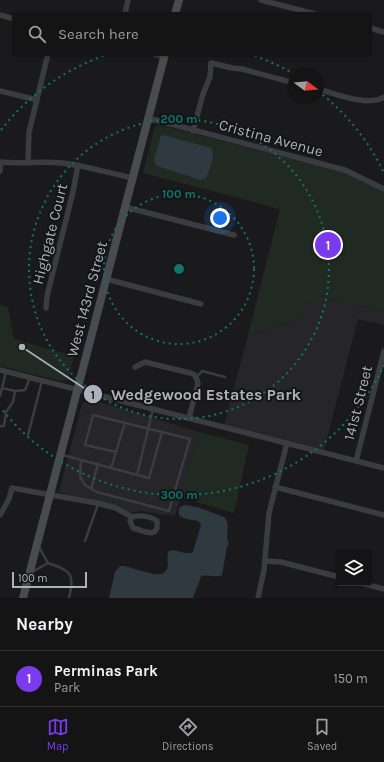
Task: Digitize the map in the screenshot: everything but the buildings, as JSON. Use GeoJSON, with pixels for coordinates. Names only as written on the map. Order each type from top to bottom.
{"type":"FeatureCollection","features":[{"type":"Feature","properties":{"kind":"main road"},"geometry":{"type":"LineString","coordinates":[[176,12],[179,0]]}},
{"type":"Feature","properties":{"kind":"main road","name":"West 143rd Street"},"geometry":{"type":"LineString","coordinates":[[23,598],[165,56]]}},
{"type":"Feature","properties":{"kind":"street"},"geometry":{"type":"LineString","coordinates":[[125,12],[128,0]]}},
{"type":"Feature","properties":{"kind":"street"},"geometry":{"type":"LineString","coordinates":[[261,0],[307,12]]}},
{"type":"Feature","properties":{"kind":"street"},"geometry":{"type":"LineString","coordinates":[[0,15],[12,18]]}},
{"type":"Feature","properties":{"kind":"street"},"geometry":{"type":"LineString","coordinates":[[372,29],[384,32]]}},
{"type":"Feature","properties":{"kind":"street"},"geometry":{"type":"LineString","coordinates":[[28,163],[29,132],[47,56]]}},
{"type":"Feature","properties":{"kind":"street"},"geometry":{"type":"LineString","coordinates":[[193,131],[203,94],[210,77],[211,63],[242,69],[288,81]]}},
{"type":"Feature","properties":{"kind":"street"},"geometry":{"type":"LineString","coordinates":[[0,90],[36,100]]}},
{"type":"Feature","properties":{"kind":"street"},"geometry":{"type":"LineString","coordinates":[[324,90],[362,100],[375,100],[383,97]]}},
{"type":"Feature","properties":{"kind":"street","name":"Cristina Avenue"},"geometry":{"type":"LineString","coordinates":[[148,118],[345,170],[384,189]]}},
{"type":"Feature","properties":{"kind":"street"},"geometry":{"type":"LineString","coordinates":[[0,171],[0,162],[46,162],[78,165],[133,178]]}},
{"type":"Feature","properties":{"kind":"street","name":"Highgate Court"},"geometry":{"type":"LineString","coordinates":[[46,308],[47,296],[73,192],[78,165]]}},
{"type":"Feature","properties":{"kind":"street"},"geometry":{"type":"LineString","coordinates":[[125,207],[234,235]]}},
{"type":"Feature","properties":{"kind":"street"},"geometry":{"type":"LineString","coordinates":[[106,279],[201,304]]}},
{"type":"Feature","properties":{"kind":"street","name":"141st Street"},"geometry":{"type":"LineString","coordinates":[[356,461],[384,352]]}},
{"type":"Feature","properties":{"kind":"street"},"geometry":{"type":"LineString","coordinates":[[134,367],[145,362],[190,373],[197,378],[198,386],[189,418]]}},
{"type":"Feature","properties":{"kind":"street"},"geometry":{"type":"LineString","coordinates":[[3,371],[384,468]]}},
{"type":"Feature","properties":{"kind":"street"},"geometry":{"type":"LineString","coordinates":[[258,598],[265,561],[269,513],[287,443]]}},
{"type":"Feature","properties":{"kind":"street"},"geometry":{"type":"LineString","coordinates":[[275,487],[384,515]]}},
{"type":"Feature","properties":{"kind":"street"},"geometry":{"type":"LineString","coordinates":[[0,515],[9,499],[12,488],[116,508],[132,517],[138,515],[152,518],[157,521],[156,531],[154,533],[149,533],[133,528],[130,521],[132,517]]}},
{"type":"Feature","properties":{"kind":"street"},"geometry":{"type":"LineString","coordinates":[[265,561],[282,562],[336,576]]}},
{"type":"Feature","properties":{"kind":"street"},"geometry":{"type":"LineString","coordinates":[[372,586],[384,589]]}},
{"type":"Feature","properties":{"kind":"lane"},"geometry":{"type":"LineString","coordinates":[[0,396],[3,371]]}},
{"type":"Feature","properties":{"kind":"lane"},"geometry":{"type":"LineString","coordinates":[[197,378],[202,371],[225,377]]}},
{"type":"Feature","properties":{"kind":"lane"},"geometry":{"type":"LineString","coordinates":[[2,388],[15,391],[26,390],[30,377]]}},
{"type":"Feature","properties":{"kind":"lane"},"geometry":{"type":"LineString","coordinates":[[28,435],[42,380]]}},
{"type":"Feature","properties":{"kind":"lane"},"geometry":{"type":"LineString","coordinates":[[0,426],[4,426],[6,412],[13,402],[15,391]]}},
{"type":"Feature","properties":{"kind":"lane"},"geometry":{"type":"LineString","coordinates":[[137,475],[154,409]]}},
{"type":"Feature","properties":{"kind":"lane"},"geometry":{"type":"LineString","coordinates":[[81,460],[80,477],[85,485],[91,489],[97,492],[169,511],[190,439],[93,414],[85,445],[116,452]]}},
{"type":"Feature","properties":{"kind":"lane"},"geometry":{"type":"LineString","coordinates":[[111,468],[125,423]]}},
{"type":"Feature","properties":{"kind":"lane"},"geometry":{"type":"LineString","coordinates":[[61,455],[149,478],[162,432]]}},
{"type":"Feature","properties":{"kind":"lane"},"geometry":{"type":"LineString","coordinates":[[91,489],[98,464]]}},
{"type":"Feature","properties":{"kind":"lane"},"geometry":{"type":"LineString","coordinates":[[85,541],[98,504]]}},
{"type":"Feature","properties":{"kind":"lane"},"geometry":{"type":"LineString","coordinates":[[37,544],[48,563],[65,569],[71,578],[72,584],[69,598]]}},
{"type":"Feature","properties":{"kind":"lane"},"geometry":{"type":"LineString","coordinates":[[30,573],[48,563]]}},
{"type":"Feature","properties":{"kind":"shaded area"},"geometry":{"type":"Polygon","coordinates":[[[159,125],[345,172],[384,192],[384,312],[322,297],[310,301],[304,310],[302,319],[248,335],[280,209],[143,173],[154,129],[159,125]]]}},
{"type":"Feature","properties":{"kind":"shaded area"},"geometry":{"type":"Polygon","coordinates":[[[163,135],[211,148],[213,155],[206,178],[201,180],[157,166],[154,160],[161,136],[163,135]]]}},
{"type":"Feature","properties":{"kind":"shaded area"},"geometry":{"type":"Polygon","coordinates":[[[316,297],[322,297],[384,312],[384,325],[358,319],[324,450],[224,425],[248,335],[302,319],[303,310],[306,305],[316,297]]]}},
{"type":"Feature","properties":{"kind":"shaded area"},"geometry":{"type":"Polygon","coordinates":[[[0,305],[8,307],[14,339],[74,356],[68,380],[60,381],[0,366],[0,305]]]}},
{"type":"Feature","properties":{"kind":"shaded area"},"geometry":{"type":"Polygon","coordinates":[[[87,398],[199,432],[175,516],[140,511],[131,513],[119,506],[59,492],[82,404],[87,398]]]}},
{"type":"Feature","properties":{"kind":"shaded area"},"geometry":{"type":"Polygon","coordinates":[[[199,432],[249,445],[234,513],[180,497],[199,432]]]}},
{"type":"Feature","properties":{"kind":"shaded area"},"geometry":{"type":"Polygon","coordinates":[[[185,505],[200,508],[224,517],[226,520],[228,527],[227,538],[229,544],[227,547],[222,575],[201,576],[193,598],[109,598],[115,572],[120,566],[162,574],[168,567],[169,551],[175,550],[187,553],[193,552],[201,525],[198,521],[181,517],[179,514],[180,507],[185,505]]]}},
{"type":"Feature","properties":{"kind":"place","name":"Perminas Park"},"geometry":{"type":"Point","coordinates":[328,245]}},
{"type":"Feature","properties":{"kind":"place","name":"Wedgewood Estates Park"},"geometry":{"type":"Point","coordinates":[22,347]}}]}
